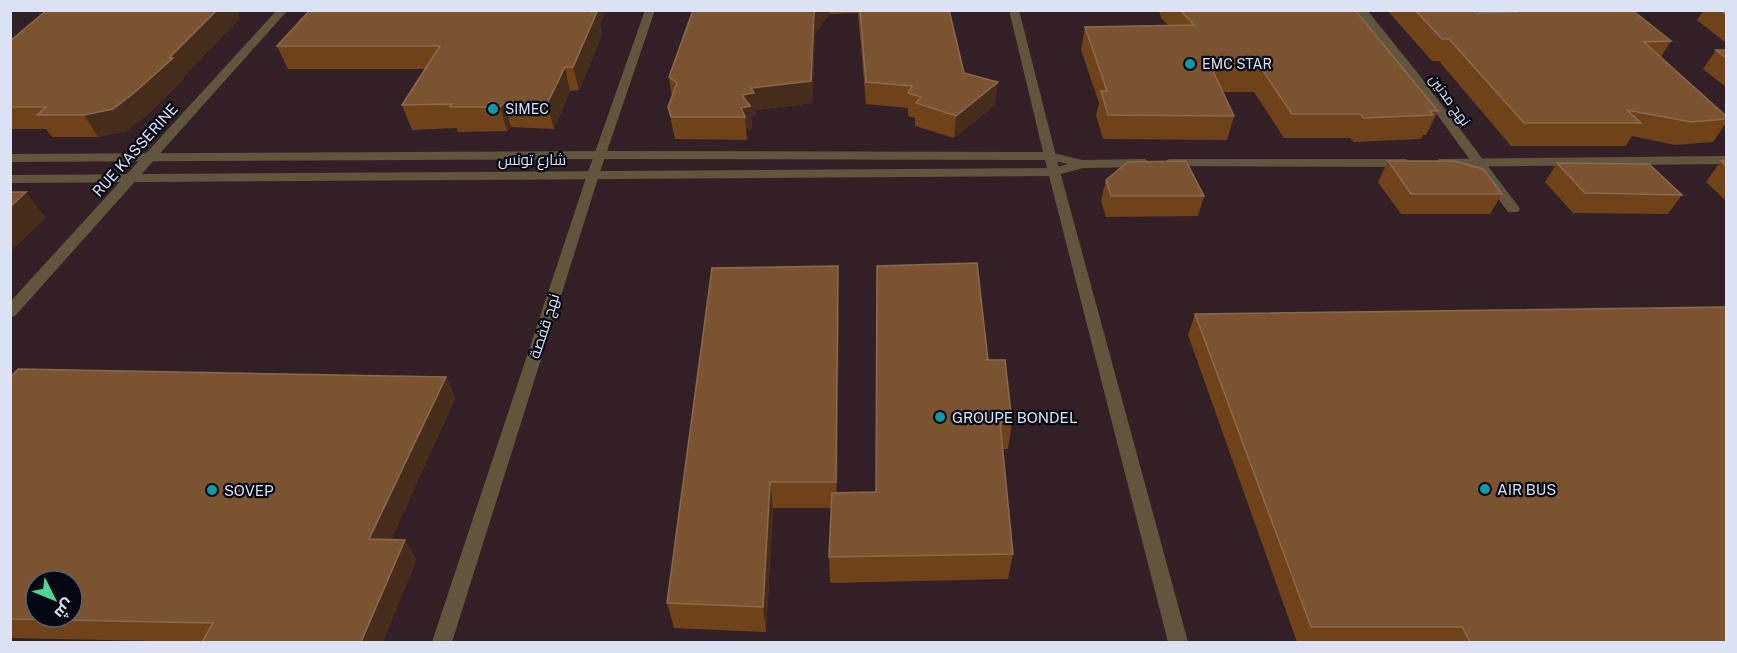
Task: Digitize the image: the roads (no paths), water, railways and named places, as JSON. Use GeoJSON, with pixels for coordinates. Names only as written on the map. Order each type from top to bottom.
{"type":"FeatureCollection","features":[{"type":"Feature","properties":{"kind":"street","name":"RUE KASSERINE"},"geometry":{"type":"LineString","coordinates":[[10,312],[283,10]]}},
{"type":"Feature","properties":{"kind":"street","name":"نهج قفصة"},"geometry":{"type":"LineString","coordinates":[[442,642],[593,175],[602,155],[650,10]]}},
{"type":"Feature","properties":{"kind":"street"},"geometry":{"type":"LineString","coordinates":[[1014,10],[1054,172],[1178,642]]}},
{"type":"Feature","properties":{"kind":"street","name":"نهج مدنين"},"geometry":{"type":"LineString","coordinates":[[1361,10],[1413,74],[1513,209]]}},
{"type":"Feature","properties":{"kind":"street","name":"شارع تونس"},"geometry":{"type":"LineString","coordinates":[[10,158],[602,155],[1050,156],[1082,164]]}},
{"type":"Feature","properties":{"kind":"street"},"geometry":{"type":"LineString","coordinates":[[1082,164],[1726,160]]}},
{"type":"Feature","properties":{"kind":"street","name":"شارع تونس"},"geometry":{"type":"LineString","coordinates":[[10,179],[1054,172],[1082,164]]}},
{"type":"Feature","properties":{"kind":"place","name":"EMC STAR"},"geometry":{"type":"Point","coordinates":[1190,64]}},
{"type":"Feature","properties":{"kind":"place","name":"SIMEC"},"geometry":{"type":"Point","coordinates":[493,109]}},
{"type":"Feature","properties":{"kind":"place","name":"GROUPE BONDEL"},"geometry":{"type":"Point","coordinates":[940,417]}},
{"type":"Feature","properties":{"kind":"place","name":"AIR BUS"},"geometry":{"type":"Point","coordinates":[1485,489]}},
{"type":"Feature","properties":{"kind":"place","name":"SOVEP"},"geometry":{"type":"Point","coordinates":[212,490]}}]}
